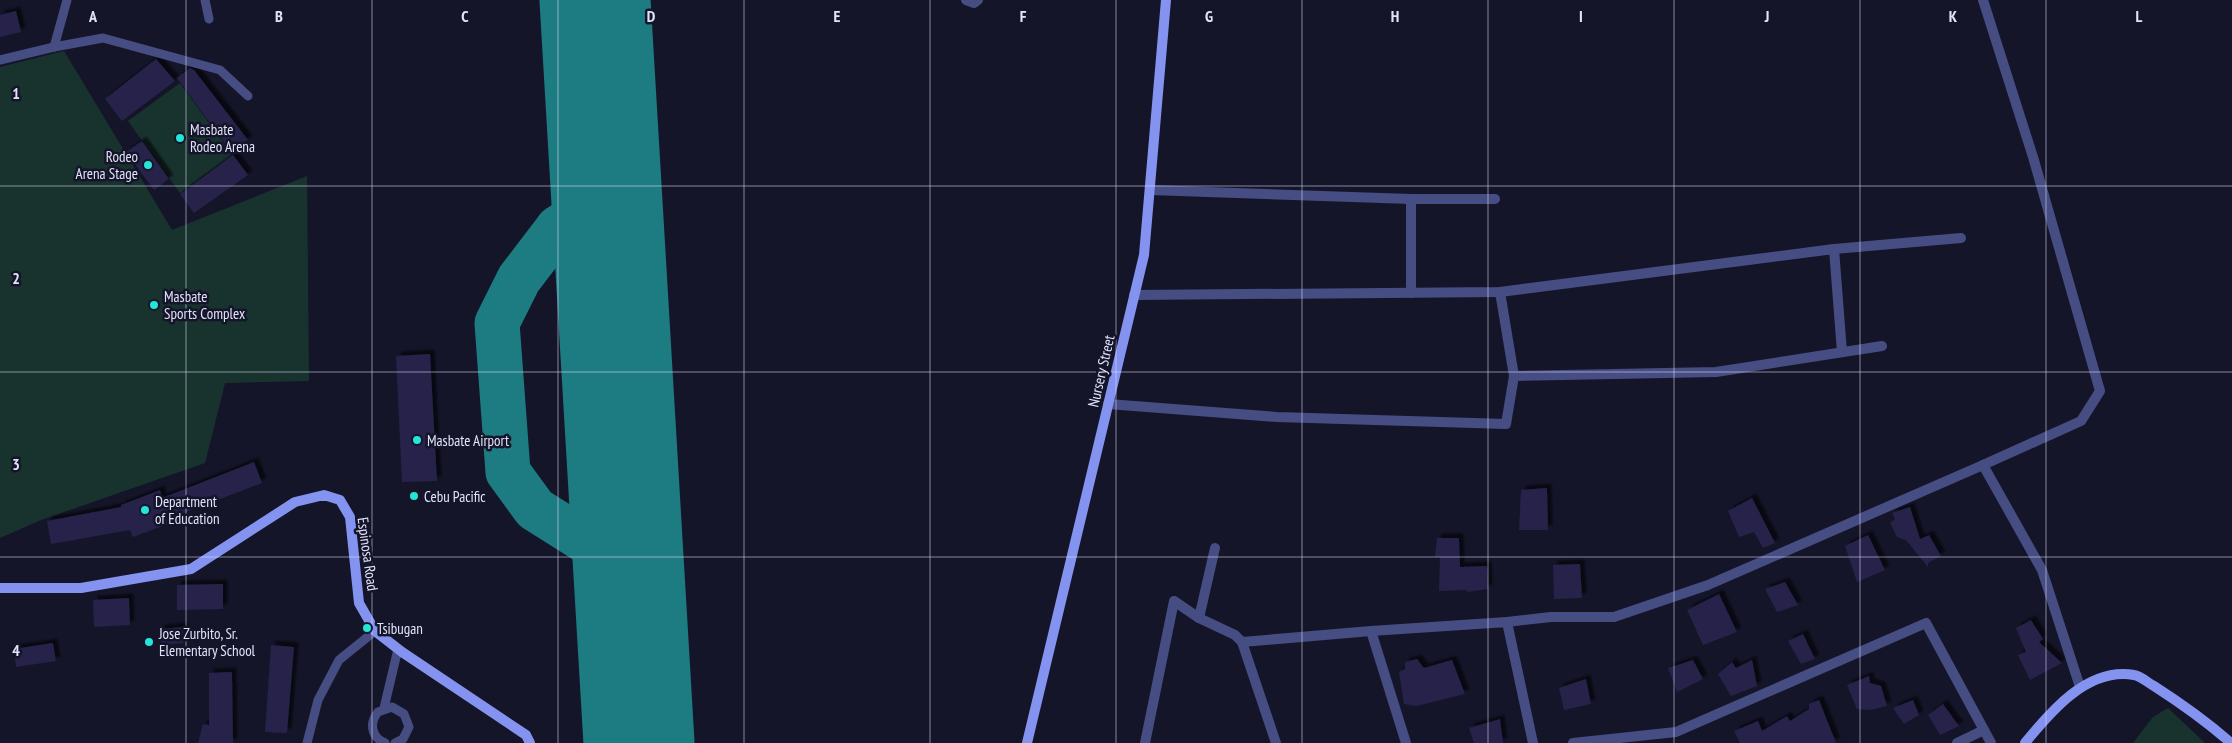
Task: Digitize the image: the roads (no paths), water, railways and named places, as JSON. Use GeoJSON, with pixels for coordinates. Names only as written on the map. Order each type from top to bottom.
{"type":"FeatureCollection","features":[{"type":"Feature","properties":{"kind":"street"},"geometry":{"type":"LineString","coordinates":[[966,0],[974,2],[978,0]]}},
{"type":"Feature","properties":{"kind":"street","name":"Nursery Street"},"geometry":{"type":"LineString","coordinates":[[1028,743],[1144,254],[1166,0]]}},
{"type":"Feature","properties":{"kind":"street"},"geometry":{"type":"LineString","coordinates":[[1242,642],[1371,630],[1508,622],[1551,617],[1614,617],[1708,585],[2081,421],[2100,391],[2033,157],[1983,0]]}},
{"type":"Feature","properties":{"kind":"street"},"geometry":{"type":"LineString","coordinates":[[1150,190],[1411,199],[1495,199]]}},
{"type":"Feature","properties":{"kind":"street"},"geometry":{"type":"LineString","coordinates":[[1411,199],[1411,293]]}},
{"type":"Feature","properties":{"kind":"street"},"geometry":{"type":"LineString","coordinates":[[1134,294],[1500,292],[1834,249],[1961,238]]}},
{"type":"Feature","properties":{"kind":"street"},"geometry":{"type":"LineString","coordinates":[[1834,249],[1842,352]]}},
{"type":"Feature","properties":{"kind":"street"},"geometry":{"type":"LineString","coordinates":[[1108,404],[1277,417],[1506,424],[1514,376],[1500,292]]}},
{"type":"Feature","properties":{"kind":"street"},"geometry":{"type":"LineString","coordinates":[[1514,376],[1716,372],[1882,346]]}},
{"type":"Feature","properties":{"kind":"street"},"geometry":{"type":"LineString","coordinates":[[1984,465],[2042,570],[2080,687]]}},
{"type":"Feature","properties":{"kind":"street","name":"Espinosa Road"},"geometry":{"type":"LineString","coordinates":[[0,588],[81,588],[191,569],[295,502],[324,495],[340,500],[350,517],[359,603],[374,631],[526,735],[530,743]]}},
{"type":"Feature","properties":{"kind":"street"},"geometry":{"type":"LineString","coordinates":[[1199,618],[1216,548]]}},
{"type":"Feature","properties":{"kind":"street"},"geometry":{"type":"LineString","coordinates":[[1145,743],[1174,601],[1199,618],[1235,635],[1242,642],[1276,743]]}},
{"type":"Feature","properties":{"kind":"street"},"geometry":{"type":"LineString","coordinates":[[1508,622],[1533,743]]}},
{"type":"Feature","properties":{"kind":"street"},"geometry":{"type":"LineString","coordinates":[[1573,743],[1676,732],[1926,623],[1991,743]]}},
{"type":"Feature","properties":{"kind":"street"},"geometry":{"type":"LineString","coordinates":[[1371,630],[1406,743]]}},
{"type":"Feature","properties":{"kind":"street"},"geometry":{"type":"LineString","coordinates":[[2026,743],[2046,717],[2080,687],[2114,674],[2136,675],[2197,714],[2232,743]]}},
{"type":"Feature","properties":{"kind":"street"},"geometry":{"type":"LineString","coordinates":[[1957,743],[1984,730]]}},
{"type":"Feature","properties":{"kind":"lane"},"geometry":{"type":"LineString","coordinates":[[54,47],[67,0]]}},
{"type":"Feature","properties":{"kind":"lane"},"geometry":{"type":"LineString","coordinates":[[205,0],[208,19]]}},
{"type":"Feature","properties":{"kind":"lane"},"geometry":{"type":"LineString","coordinates":[[0,60],[103,38],[220,70],[248,96]]}},
{"type":"Feature","properties":{"kind":"lane"},"geometry":{"type":"LineString","coordinates":[[307,743],[318,700],[339,660],[374,631]]}},
{"type":"Feature","properties":{"kind":"lane"},"geometry":{"type":"LineString","coordinates":[[385,743],[377,738],[372,728],[374,717],[384,708],[398,649]]}},
{"type":"Feature","properties":{"kind":"lane"},"geometry":{"type":"LineString","coordinates":[[384,708],[392,707],[398,709],[408,720],[407,734],[395,743]]}},
{"type":"Feature","properties":{"kind":"place","name":"Masbate Rodeo Arena"},"geometry":{"type":"Point","coordinates":[180,138]}},
{"type":"Feature","properties":{"kind":"place","name":"Rodeo Arena Stage"},"geometry":{"type":"Point","coordinates":[148,165]}},
{"type":"Feature","properties":{"kind":"place","name":"Masbate Sports Complex"},"geometry":{"type":"Point","coordinates":[154,305]}},
{"type":"Feature","properties":{"kind":"place","name":"Masbate Airport"},"geometry":{"type":"Point","coordinates":[417,440]}},
{"type":"Feature","properties":{"kind":"place","name":"Cebu Pacific"},"geometry":{"type":"Point","coordinates":[414,496]}},
{"type":"Feature","properties":{"kind":"place","name":"Department of Education"},"geometry":{"type":"Point","coordinates":[145,510]}},
{"type":"Feature","properties":{"kind":"place","name":"Tsibugan"},"geometry":{"type":"Point","coordinates":[367,628]}},
{"type":"Feature","properties":{"kind":"place","name":"Jose Zurbito, Sr. Elementary School"},"geometry":{"type":"Point","coordinates":[149,642]}}]}
